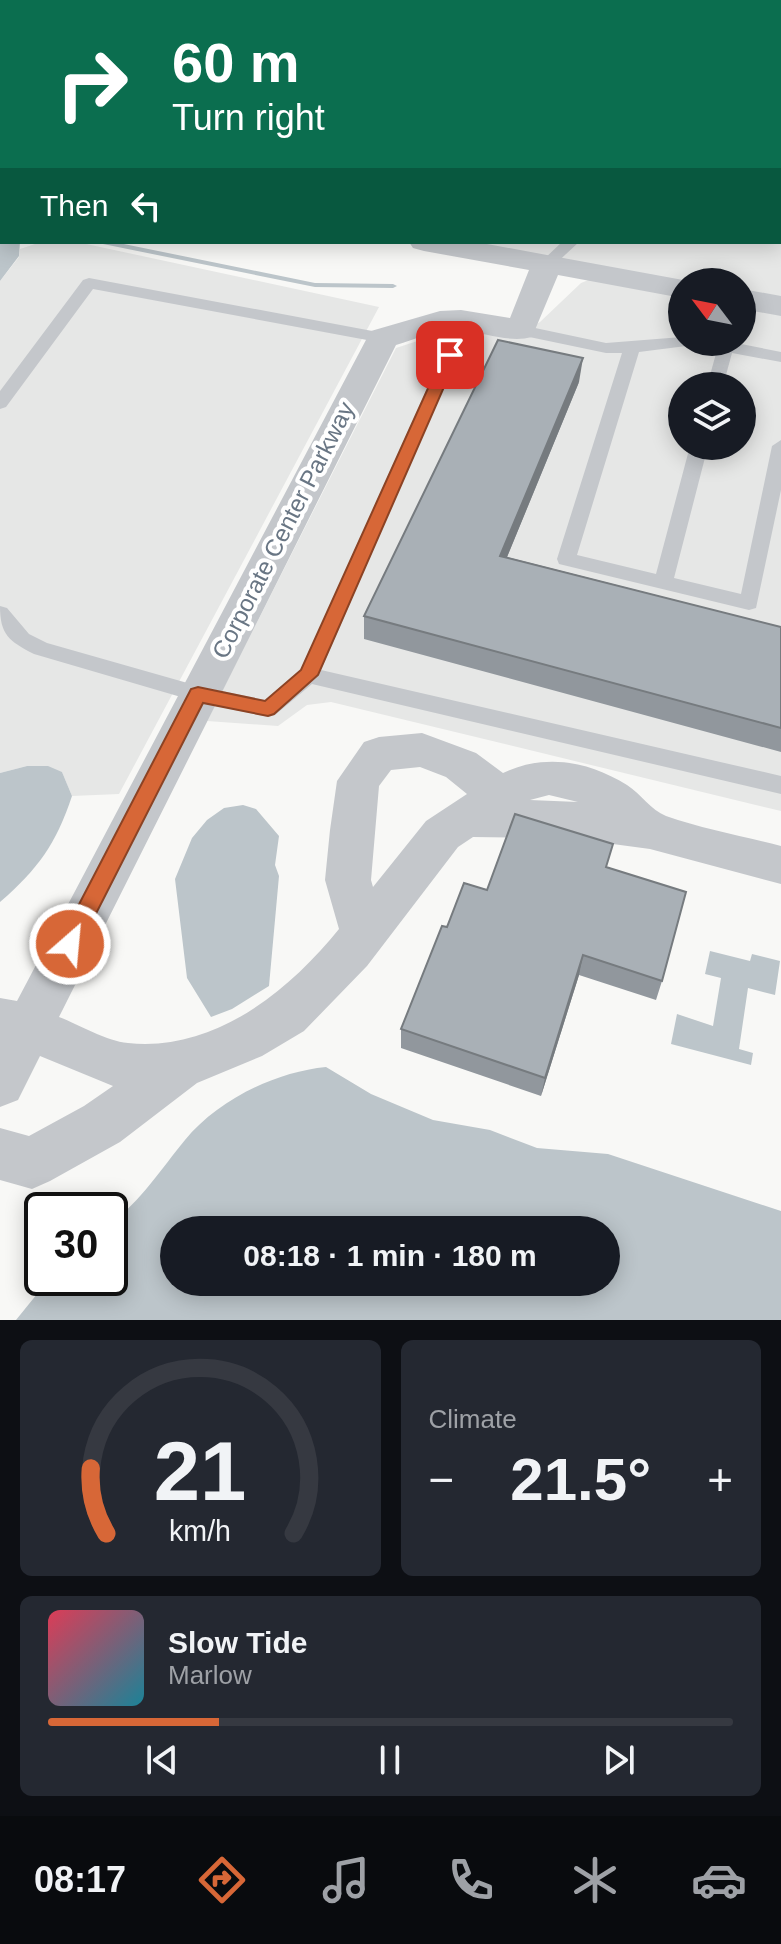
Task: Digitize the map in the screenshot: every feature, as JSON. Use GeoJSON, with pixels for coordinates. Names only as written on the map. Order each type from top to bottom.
{"type":"FeatureCollection","features":[{"type":"Feature","properties":{"kind":"street"},"geometry":{"type":"LineString","coordinates":[[449,244],[559,253],[668,284]]}},
{"type":"Feature","properties":{"kind":"street"},"geometry":{"type":"LineString","coordinates":[[383,338],[440,321],[461,320],[521,330],[559,253]]}},
{"type":"Feature","properties":{"kind":"street"},"geometry":{"type":"LineString","coordinates":[[756,302],[781,306]]}},
{"type":"Feature","properties":{"kind":"street","name":"Corporate Center Parkway"},"geometry":{"type":"LineString","coordinates":[[0,1083],[14,1024],[198,694],[383,338]]}},
{"type":"Feature","properties":{"kind":"street"},"geometry":{"type":"LineString","coordinates":[[364,934],[348,880],[352,830],[358,781],[379,754],[422,750],[461,765],[483,807]]}},
{"type":"Feature","properties":{"kind":"street"},"geometry":{"type":"LineString","coordinates":[[0,1154],[32,1163],[102,1124],[180,1066],[245,1040],[287,1015],[364,934],[442,834],[483,807],[546,798],[781,865]]}},
{"type":"Feature","properties":{"kind":"street"},"geometry":{"type":"LineString","coordinates":[[14,1024],[125,1067],[180,1066]]}},
{"type":"Feature","properties":{"kind":"lane"},"geometry":{"type":"LineString","coordinates":[[0,403],[89,283],[383,338]]}},
{"type":"Feature","properties":{"kind":"lane"},"geometry":{"type":"LineString","coordinates":[[0,613],[22,639],[41,649],[198,694],[268,709],[309,675],[450,355],[440,321]]}},
{"type":"Feature","properties":{"kind":"lane"},"geometry":{"type":"LineString","coordinates":[[521,330],[606,348],[668,344]]}},
{"type":"Feature","properties":{"kind":"lane"},"geometry":{"type":"LineString","coordinates":[[632,347],[566,559],[749,603],[781,446]]}},
{"type":"Feature","properties":{"kind":"lane"},"geometry":{"type":"LineString","coordinates":[[756,352],[781,357]]}},
{"type":"Feature","properties":{"kind":"lane"},"geometry":{"type":"LineString","coordinates":[[663,583],[695,460]]}},
{"type":"Feature","properties":{"kind":"lane"},"geometry":{"type":"LineString","coordinates":[[309,675],[781,785]]}},
{"type":"Feature","properties":{"kind":"shaded area"},"geometry":{"type":"Polygon","coordinates":[[[0,244],[20,244],[19,256],[0,281],[0,244]]]}},
{"type":"Feature","properties":{"kind":"shaded area"},"geometry":{"type":"Polygon","coordinates":[[[35,244],[86,244],[379,307],[119,794],[72,796],[62,772],[27,766],[0,773],[0,281],[19,257],[20,249],[35,244]]]}},
{"type":"Feature","properties":{"kind":"shaded area"},"geometry":{"type":"Polygon","coordinates":[[[479,244],[781,244],[781,297],[756,293],[756,268],[668,268],[668,278],[479,244]]]}},
{"type":"Feature","properties":{"kind":"shaded area"},"geometry":{"type":"Polygon","coordinates":[[[591,279],[668,294],[668,356],[756,356],[756,311],[781,315],[781,811],[331,702],[307,705],[278,726],[207,721],[396,348],[442,333],[517,335],[540,322],[581,283],[591,279]]]}},
{"type":"Feature","properties":{"kind":"shaded area"},"geometry":{"type":"Polygon","coordinates":[[[27,766],[48,766],[62,772],[72,796],[44,855],[0,902],[0,773],[27,766]]]}},
{"type":"Feature","properties":{"kind":"shaded area"},"geometry":{"type":"Polygon","coordinates":[[[243,805],[256,809],[279,836],[275,865],[279,876],[269,986],[232,1009],[211,1017],[187,978],[175,879],[192,838],[207,820],[224,808],[243,805]]]}},
{"type":"Feature","properties":{"kind":"shaded area"},"geometry":{"type":"Polygon","coordinates":[[[710,951],[750,961],[752,954],[780,961],[775,995],[748,988],[739,1049],[753,1053],[751,1065],[671,1044],[677,1014],[713,1026],[721,978],[705,974],[710,951]]]}},
{"type":"Feature","properties":{"kind":"shaded area"},"geometry":{"type":"Polygon","coordinates":[[[326,1067],[371,1094],[433,1120],[490,1130],[537,1148],[608,1154],[781,1211],[781,1320],[16,1320],[35,1296],[128,1296],[128,1208],[185,1140],[214,1112],[249,1090],[287,1075],[326,1067]]]}},
{"type":"Feature","properties":{"kind":"building"},"geometry":{"type":"Polygon","coordinates":[[[498,340],[583,358],[500,556],[781,627],[781,728],[364,616],[498,340]]]}},
{"type":"Feature","properties":{"kind":"building"},"geometry":{"type":"Polygon","coordinates":[[[515,814],[613,844],[606,867],[686,892],[662,981],[583,955],[545,1078],[401,1029],[442,926],[447,927],[464,883],[487,890],[515,814]]]}},
{"type":"Feature","properties":{"kind":"waterway"},"geometry":{"type":"LineString","coordinates":[[113,244],[315,285],[393,286]]}},
{"type":"Feature","properties":{"kind":"route"},"geometry":{"type":"LineString","coordinates":[[70,944],[198,694],[268,709],[309,675],[450,355]]}}]}
